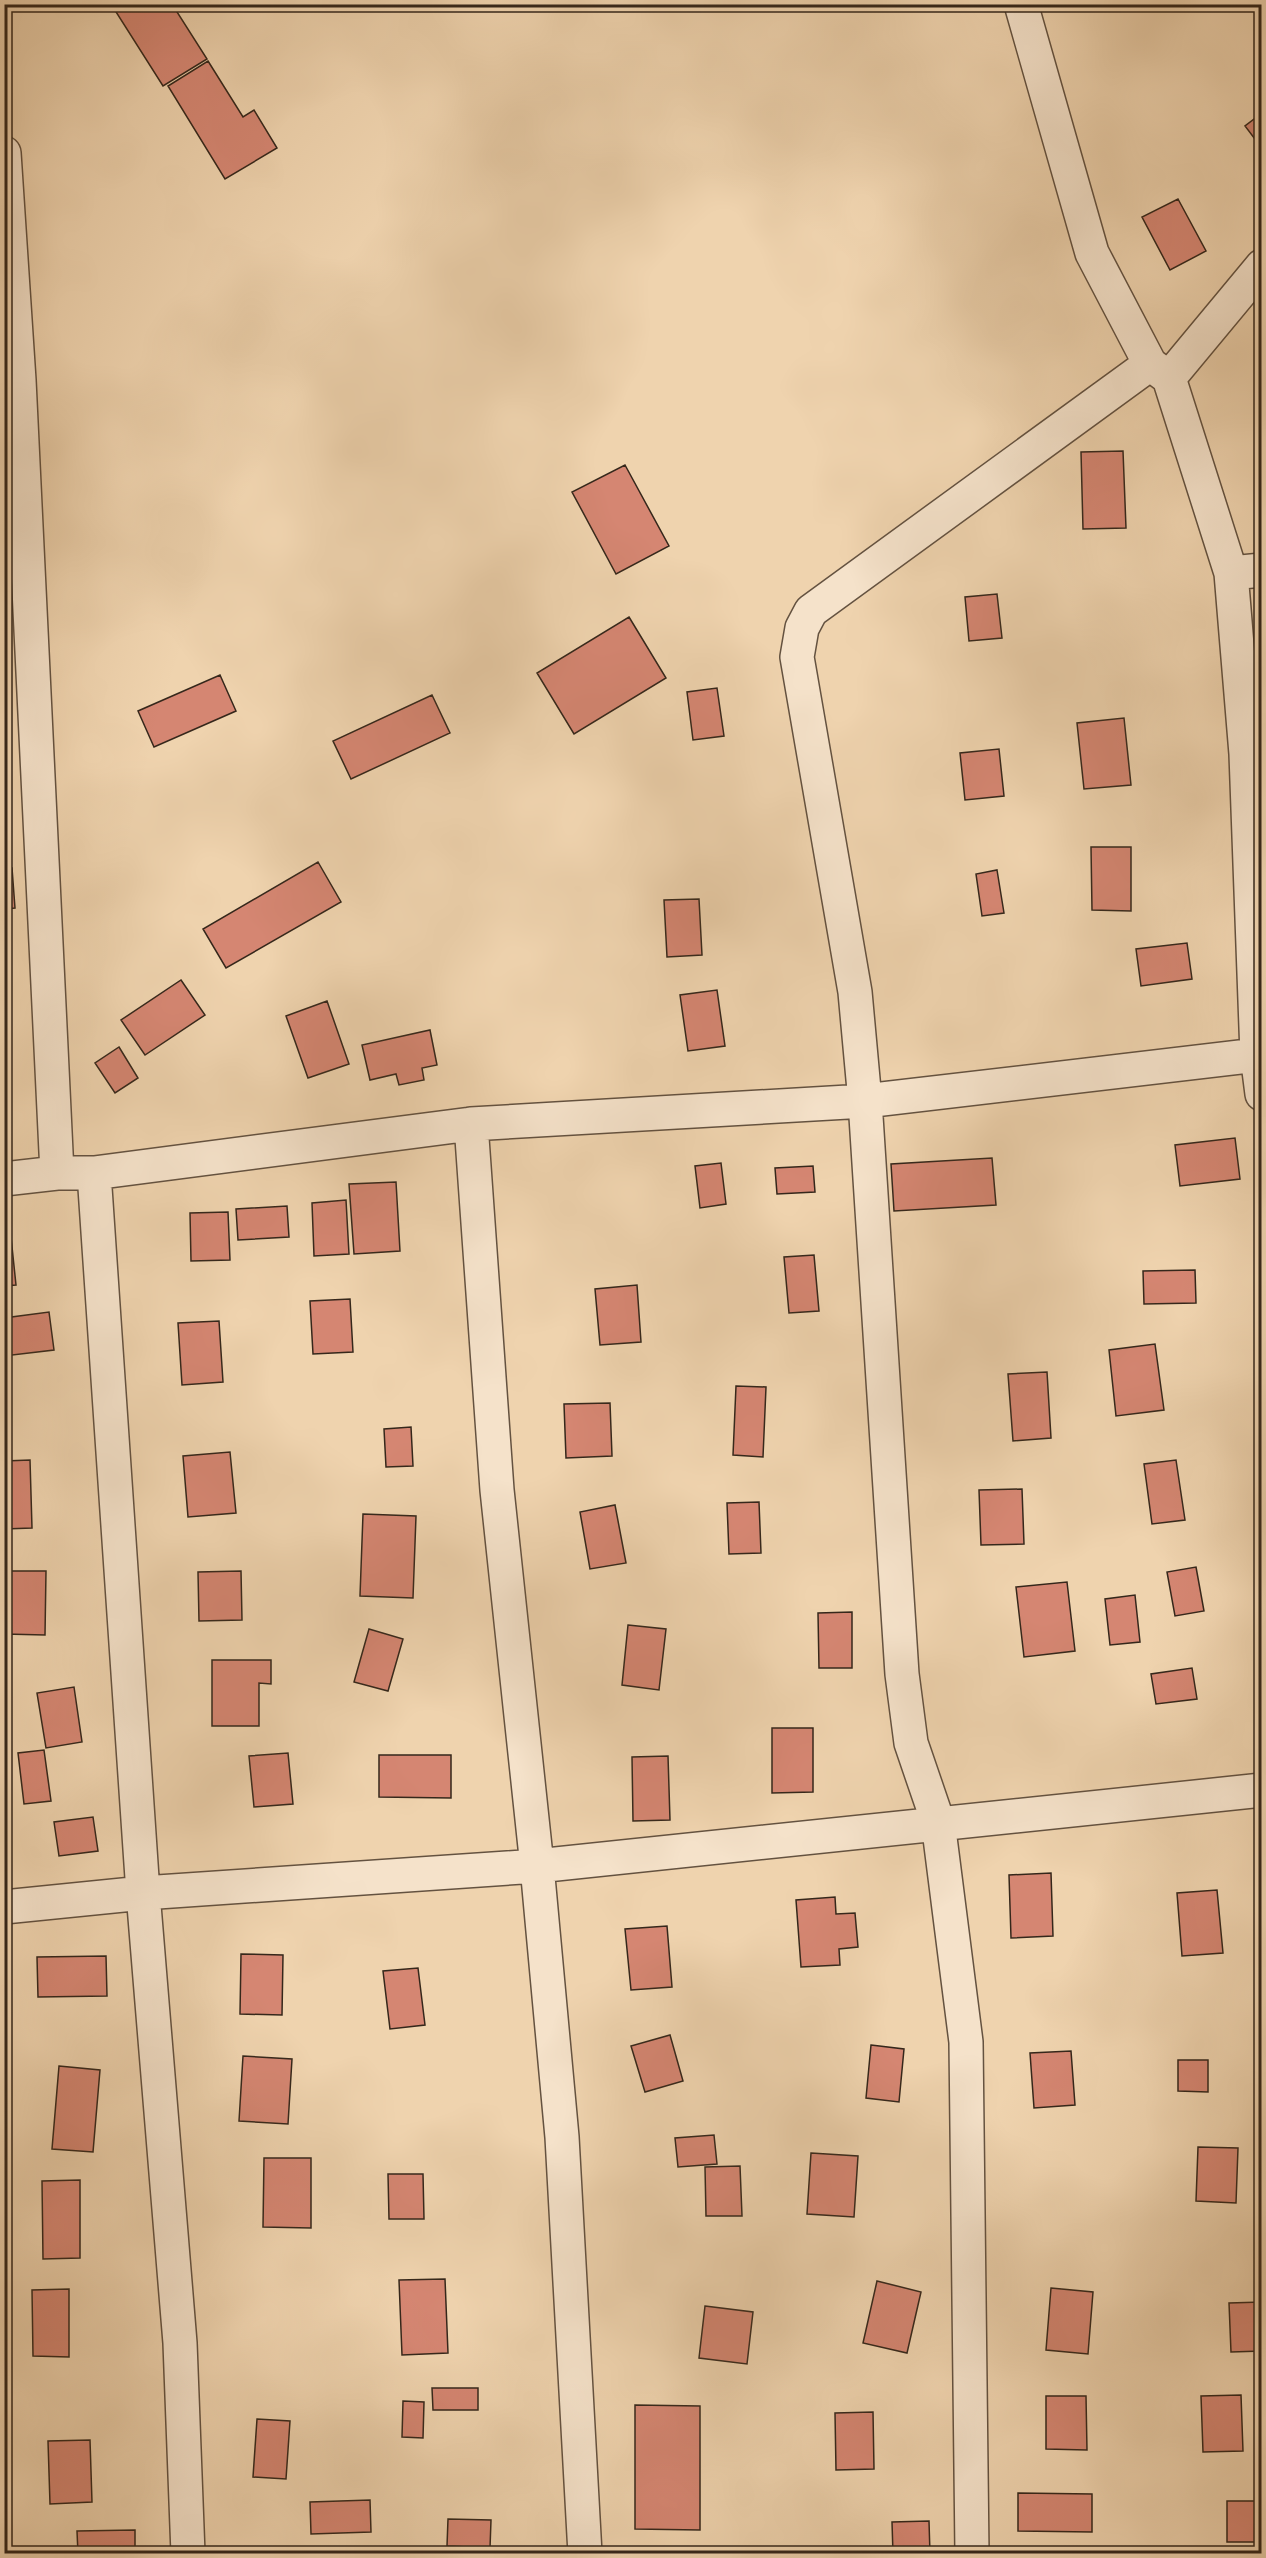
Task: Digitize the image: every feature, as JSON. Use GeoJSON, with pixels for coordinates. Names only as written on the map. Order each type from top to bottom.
{"type":"FeatureCollection","features":[{"type":"Feature","properties":{"kind":"street"},"geometry":{"type":"LineString","coordinates":[[1021,4],[1092,253],[1159,371],[1246,571],[1246,754],[1256,872],[1257,1055],[1262,1094]]}},
{"type":"Feature","properties":{"kind":"street"},"geometry":{"type":"LineString","coordinates":[[4,153],[19,380],[57,1173]]}},
{"type":"Feature","properties":{"kind":"street"},"geometry":{"type":"LineString","coordinates":[[972,2553],[966,2042],[938,1822],[911,1743],[902,1674],[865,1101],[855,992],[797,657],[802,628],[811,611],[1159,371],[1262,266]]}},
{"type":"Feature","properties":{"kind":"street"},"geometry":{"type":"LineString","coordinates":[[4,1179],[57,1173],[94,1173],[471,1124],[865,1101],[1257,1055]]}},
{"type":"Feature","properties":{"kind":"street"},"geometry":{"type":"LineString","coordinates":[[471,1124],[497,1490],[537,1866],[562,2137],[585,2553]]}},
{"type":"Feature","properties":{"kind":"street"},"geometry":{"type":"LineString","coordinates":[[94,1173],[143,1893],[180,2343],[188,2553]]}},
{"type":"Feature","properties":{"kind":"street"},"geometry":{"type":"LineString","coordinates":[[4,1907],[143,1893],[537,1866],[938,1822],[1262,1790]]}},
{"type":"Feature","properties":{"kind":"building"},"geometry":{"type":"Polygon","coordinates":[[[111,4],[172,4],[207,59],[163,86],[111,4]]]}},
{"type":"Feature","properties":{"kind":"building"},"geometry":{"type":"Polygon","coordinates":[[[208,61],[243,117],[254,110],[277,148],[225,179],[168,86],[208,61]]]}},
{"type":"Feature","properties":{"kind":"building"},"geometry":{"type":"Polygon","coordinates":[[[1262,113],[1262,146],[1261,147],[1245,126],[1262,113]]]}},
{"type":"Feature","properties":{"kind":"building"},"geometry":{"type":"Polygon","coordinates":[[[1178,199],[1206,251],[1170,270],[1142,217],[1178,199]]]}},
{"type":"Feature","properties":{"kind":"building"},"geometry":{"type":"Polygon","coordinates":[[[1123,451],[1126,528],[1083,529],[1081,452],[1123,451]]]}},
{"type":"Feature","properties":{"kind":"building"},"geometry":{"type":"Polygon","coordinates":[[[625,465],[669,546],[616,574],[572,492],[625,465]]]}},
{"type":"Feature","properties":{"kind":"building"},"geometry":{"type":"Polygon","coordinates":[[[997,594],[1002,638],[969,641],[965,597],[997,594]]]}},
{"type":"Feature","properties":{"kind":"building"},"geometry":{"type":"Polygon","coordinates":[[[629,617],[666,678],[574,734],[537,673],[629,617]]]}},
{"type":"Feature","properties":{"kind":"building"},"geometry":{"type":"Polygon","coordinates":[[[220,675],[236,711],[154,747],[138,711],[220,675]]]}},
{"type":"Feature","properties":{"kind":"building"},"geometry":{"type":"Polygon","coordinates":[[[717,688],[724,736],[693,740],[687,692],[717,688]]]}},
{"type":"Feature","properties":{"kind":"building"},"geometry":{"type":"Polygon","coordinates":[[[432,695],[450,733],[351,779],[333,741],[432,695]]]}},
{"type":"Feature","properties":{"kind":"building"},"geometry":{"type":"Polygon","coordinates":[[[1124,718],[1131,785],[1084,789],[1077,723],[1124,718]]]}},
{"type":"Feature","properties":{"kind":"building"},"geometry":{"type":"Polygon","coordinates":[[[999,749],[1004,796],[965,800],[960,753],[999,749]]]}},
{"type":"Feature","properties":{"kind":"building"},"geometry":{"type":"Polygon","coordinates":[[[1091,847],[1131,847],[1131,911],[1092,910],[1091,847]]]}},
{"type":"Feature","properties":{"kind":"building"},"geometry":{"type":"Polygon","coordinates":[[[318,862],[341,902],[226,968],[203,929],[318,862]]]}},
{"type":"Feature","properties":{"kind":"building"},"geometry":{"type":"Polygon","coordinates":[[[4,868],[12,868],[15,908],[4,909],[4,868]]]}},
{"type":"Feature","properties":{"kind":"building"},"geometry":{"type":"Polygon","coordinates":[[[997,870],[1004,913],[982,916],[976,874],[997,870]]]}},
{"type":"Feature","properties":{"kind":"building"},"geometry":{"type":"Polygon","coordinates":[[[699,899],[702,955],[667,957],[664,900],[699,899]]]}},
{"type":"Feature","properties":{"kind":"building"},"geometry":{"type":"Polygon","coordinates":[[[1187,943],[1192,979],[1141,986],[1136,949],[1187,943]]]}},
{"type":"Feature","properties":{"kind":"building"},"geometry":{"type":"Polygon","coordinates":[[[181,980],[205,1015],[145,1055],[121,1020],[181,980]]]}},
{"type":"Feature","properties":{"kind":"building"},"geometry":{"type":"Polygon","coordinates":[[[717,990],[725,1046],[688,1051],[680,995],[717,990]]]}},
{"type":"Feature","properties":{"kind":"building"},"geometry":{"type":"Polygon","coordinates":[[[327,1001],[349,1064],[308,1078],[286,1016],[327,1001]]]}},
{"type":"Feature","properties":{"kind":"building"},"geometry":{"type":"Polygon","coordinates":[[[430,1030],[437,1065],[422,1068],[424,1080],[399,1085],[396,1074],[370,1080],[362,1045],[430,1030]]]}},
{"type":"Feature","properties":{"kind":"building"},"geometry":{"type":"Polygon","coordinates":[[[119,1047],[138,1078],[115,1093],[95,1063],[119,1047]]]}},
{"type":"Feature","properties":{"kind":"building"},"geometry":{"type":"Polygon","coordinates":[[[1235,1138],[1240,1179],[1180,1186],[1175,1145],[1235,1138]]]}},
{"type":"Feature","properties":{"kind":"building"},"geometry":{"type":"Polygon","coordinates":[[[992,1158],[996,1205],[894,1211],[891,1164],[992,1158]]]}},
{"type":"Feature","properties":{"kind":"building"},"geometry":{"type":"Polygon","coordinates":[[[721,1163],[726,1204],[700,1208],[695,1166],[721,1163]]]}},
{"type":"Feature","properties":{"kind":"building"},"geometry":{"type":"Polygon","coordinates":[[[813,1166],[815,1192],[777,1194],[775,1168],[813,1166]]]}},
{"type":"Feature","properties":{"kind":"building"},"geometry":{"type":"Polygon","coordinates":[[[396,1182],[400,1251],[354,1254],[349,1184],[396,1182]]]}},
{"type":"Feature","properties":{"kind":"building"},"geometry":{"type":"Polygon","coordinates":[[[346,1200],[349,1254],[314,1256],[312,1203],[346,1200]]]}},
{"type":"Feature","properties":{"kind":"building"},"geometry":{"type":"Polygon","coordinates":[[[287,1206],[289,1237],[238,1240],[236,1209],[287,1206]]]}},
{"type":"Feature","properties":{"kind":"building"},"geometry":{"type":"Polygon","coordinates":[[[228,1212],[230,1260],[191,1261],[190,1213],[228,1212]]]}},
{"type":"Feature","properties":{"kind":"building"},"geometry":{"type":"Polygon","coordinates":[[[4,1218],[9,1218],[16,1285],[4,1286],[4,1218]]]}},
{"type":"Feature","properties":{"kind":"building"},"geometry":{"type":"Polygon","coordinates":[[[814,1255],[819,1311],[789,1313],[784,1257],[814,1255]]]}},
{"type":"Feature","properties":{"kind":"building"},"geometry":{"type":"Polygon","coordinates":[[[1195,1270],[1196,1303],[1144,1304],[1143,1271],[1195,1270]]]}},
{"type":"Feature","properties":{"kind":"building"},"geometry":{"type":"Polygon","coordinates":[[[637,1285],[641,1342],[600,1345],[595,1289],[637,1285]]]}},
{"type":"Feature","properties":{"kind":"building"},"geometry":{"type":"Polygon","coordinates":[[[350,1299],[353,1352],[313,1354],[310,1301],[350,1299]]]}},
{"type":"Feature","properties":{"kind":"building"},"geometry":{"type":"Polygon","coordinates":[[[49,1312],[54,1350],[4,1356],[4,1318],[49,1312]]]}},
{"type":"Feature","properties":{"kind":"building"},"geometry":{"type":"Polygon","coordinates":[[[219,1321],[223,1382],[182,1385],[178,1323],[219,1321]]]}},
{"type":"Feature","properties":{"kind":"building"},"geometry":{"type":"Polygon","coordinates":[[[1155,1344],[1164,1410],[1116,1416],[1109,1350],[1155,1344]]]}},
{"type":"Feature","properties":{"kind":"building"},"geometry":{"type":"Polygon","coordinates":[[[1047,1372],[1051,1438],[1013,1441],[1008,1374],[1047,1372]]]}},
{"type":"Feature","properties":{"kind":"building"},"geometry":{"type":"Polygon","coordinates":[[[736,1386],[766,1387],[763,1457],[733,1455],[736,1386]]]}},
{"type":"Feature","properties":{"kind":"building"},"geometry":{"type":"Polygon","coordinates":[[[610,1403],[612,1456],[566,1458],[564,1404],[610,1403]]]}},
{"type":"Feature","properties":{"kind":"building"},"geometry":{"type":"Polygon","coordinates":[[[411,1427],[413,1466],[386,1467],[384,1429],[411,1427]]]}},
{"type":"Feature","properties":{"kind":"building"},"geometry":{"type":"Polygon","coordinates":[[[230,1452],[236,1513],[188,1517],[183,1456],[230,1452]]]}},
{"type":"Feature","properties":{"kind":"building"},"geometry":{"type":"Polygon","coordinates":[[[30,1460],[32,1528],[4,1529],[4,1461],[30,1460]]]}},
{"type":"Feature","properties":{"kind":"building"},"geometry":{"type":"Polygon","coordinates":[[[1176,1460],[1185,1520],[1152,1524],[1144,1464],[1176,1460]]]}},
{"type":"Feature","properties":{"kind":"building"},"geometry":{"type":"Polygon","coordinates":[[[1022,1489],[1024,1544],[981,1545],[979,1490],[1022,1489]]]}},
{"type":"Feature","properties":{"kind":"building"},"geometry":{"type":"Polygon","coordinates":[[[759,1502],[761,1553],[729,1554],[727,1503],[759,1502]]]}},
{"type":"Feature","properties":{"kind":"building"},"geometry":{"type":"Polygon","coordinates":[[[615,1505],[626,1563],[590,1569],[580,1512],[615,1505]]]}},
{"type":"Feature","properties":{"kind":"building"},"geometry":{"type":"Polygon","coordinates":[[[363,1514],[416,1516],[413,1598],[360,1596],[363,1514]]]}},
{"type":"Feature","properties":{"kind":"building"},"geometry":{"type":"Polygon","coordinates":[[[1196,1567],[1204,1611],[1175,1616],[1167,1572],[1196,1567]]]}},
{"type":"Feature","properties":{"kind":"building"},"geometry":{"type":"Polygon","coordinates":[[[4,1571],[46,1571],[45,1635],[4,1634],[4,1571]]]}},
{"type":"Feature","properties":{"kind":"building"},"geometry":{"type":"Polygon","coordinates":[[[241,1571],[242,1620],[199,1621],[198,1572],[241,1571]]]}},
{"type":"Feature","properties":{"kind":"building"},"geometry":{"type":"Polygon","coordinates":[[[1067,1582],[1075,1651],[1024,1657],[1016,1587],[1067,1582]]]}},
{"type":"Feature","properties":{"kind":"building"},"geometry":{"type":"Polygon","coordinates":[[[1135,1595],[1140,1642],[1110,1645],[1105,1599],[1135,1595]]]}},
{"type":"Feature","properties":{"kind":"building"},"geometry":{"type":"Polygon","coordinates":[[[852,1612],[852,1668],[819,1668],[818,1613],[852,1612]]]}},
{"type":"Feature","properties":{"kind":"building"},"geometry":{"type":"Polygon","coordinates":[[[628,1625],[666,1629],[659,1690],[622,1685],[628,1625]]]}},
{"type":"Feature","properties":{"kind":"building"},"geometry":{"type":"Polygon","coordinates":[[[369,1629],[403,1639],[388,1691],[354,1682],[369,1629]]]}},
{"type":"Feature","properties":{"kind":"building"},"geometry":{"type":"Polygon","coordinates":[[[212,1660],[271,1660],[271,1684],[259,1683],[259,1726],[212,1726],[212,1660]]]}},
{"type":"Feature","properties":{"kind":"building"},"geometry":{"type":"Polygon","coordinates":[[[1192,1668],[1197,1699],[1156,1704],[1151,1674],[1192,1668]]]}},
{"type":"Feature","properties":{"kind":"building"},"geometry":{"type":"Polygon","coordinates":[[[74,1687],[82,1742],[46,1748],[37,1693],[74,1687]]]}},
{"type":"Feature","properties":{"kind":"building"},"geometry":{"type":"Polygon","coordinates":[[[772,1728],[813,1728],[813,1792],[772,1793],[772,1728]]]}},
{"type":"Feature","properties":{"kind":"building"},"geometry":{"type":"Polygon","coordinates":[[[44,1750],[51,1801],[24,1804],[18,1753],[44,1750]]]}},
{"type":"Feature","properties":{"kind":"building"},"geometry":{"type":"Polygon","coordinates":[[[288,1753],[293,1804],[254,1807],[249,1756],[288,1753]]]}},
{"type":"Feature","properties":{"kind":"building"},"geometry":{"type":"Polygon","coordinates":[[[379,1755],[451,1755],[451,1798],[379,1797],[379,1755]]]}},
{"type":"Feature","properties":{"kind":"building"},"geometry":{"type":"Polygon","coordinates":[[[668,1756],[670,1820],[633,1821],[632,1757],[668,1756]]]}},
{"type":"Feature","properties":{"kind":"building"},"geometry":{"type":"Polygon","coordinates":[[[93,1817],[98,1851],[59,1856],[54,1822],[93,1817]]]}},
{"type":"Feature","properties":{"kind":"building"},"geometry":{"type":"Polygon","coordinates":[[[1051,1873],[1053,1936],[1011,1938],[1009,1875],[1051,1873]]]}},
{"type":"Feature","properties":{"kind":"building"},"geometry":{"type":"Polygon","coordinates":[[[1217,1890],[1223,1953],[1182,1956],[1177,1893],[1217,1890]]]}},
{"type":"Feature","properties":{"kind":"building"},"geometry":{"type":"Polygon","coordinates":[[[835,1897],[836,1914],[855,1913],[858,1947],[839,1949],[840,1965],[801,1967],[796,1900],[835,1897]]]}},
{"type":"Feature","properties":{"kind":"building"},"geometry":{"type":"Polygon","coordinates":[[[667,1926],[672,1987],[631,1990],[625,1929],[667,1926]]]}},
{"type":"Feature","properties":{"kind":"building"},"geometry":{"type":"Polygon","coordinates":[[[241,1954],[283,1955],[282,2015],[240,2014],[241,1954]]]}},
{"type":"Feature","properties":{"kind":"building"},"geometry":{"type":"Polygon","coordinates":[[[106,1956],[107,1996],[38,1997],[37,1957],[106,1956]]]}},
{"type":"Feature","properties":{"kind":"building"},"geometry":{"type":"Polygon","coordinates":[[[418,1968],[425,2025],[390,2029],[383,1971],[418,1968]]]}},
{"type":"Feature","properties":{"kind":"building"},"geometry":{"type":"Polygon","coordinates":[[[670,2035],[683,2081],[645,2092],[631,2046],[670,2035]]]}},
{"type":"Feature","properties":{"kind":"building"},"geometry":{"type":"Polygon","coordinates":[[[871,2045],[904,2049],[899,2102],[866,2098],[871,2045]]]}},
{"type":"Feature","properties":{"kind":"building"},"geometry":{"type":"Polygon","coordinates":[[[1071,2051],[1075,2105],[1034,2108],[1030,2053],[1071,2051]]]}},
{"type":"Feature","properties":{"kind":"building"},"geometry":{"type":"Polygon","coordinates":[[[243,2056],[292,2059],[288,2124],[239,2121],[243,2056]]]}},
{"type":"Feature","properties":{"kind":"building"},"geometry":{"type":"Polygon","coordinates":[[[1178,2060],[1208,2060],[1208,2092],[1178,2091],[1178,2060]]]}},
{"type":"Feature","properties":{"kind":"building"},"geometry":{"type":"Polygon","coordinates":[[[59,2066],[100,2070],[93,2152],[52,2149],[59,2066]]]}},
{"type":"Feature","properties":{"kind":"building"},"geometry":{"type":"Polygon","coordinates":[[[714,2135],[717,2164],[678,2167],[675,2138],[714,2135]]]}},
{"type":"Feature","properties":{"kind":"building"},"geometry":{"type":"Polygon","coordinates":[[[1198,2147],[1238,2148],[1236,2203],[1196,2201],[1198,2147]]]}},
{"type":"Feature","properties":{"kind":"building"},"geometry":{"type":"Polygon","coordinates":[[[811,2153],[858,2156],[854,2217],[807,2214],[811,2153]]]}},
{"type":"Feature","properties":{"kind":"building"},"geometry":{"type":"Polygon","coordinates":[[[264,2158],[311,2158],[311,2228],[263,2227],[264,2158]]]}},
{"type":"Feature","properties":{"kind":"building"},"geometry":{"type":"Polygon","coordinates":[[[740,2166],[742,2216],[706,2216],[705,2167],[740,2166]]]}},
{"type":"Feature","properties":{"kind":"building"},"geometry":{"type":"Polygon","coordinates":[[[388,2174],[423,2174],[424,2219],[389,2219],[388,2174]]]}},
{"type":"Feature","properties":{"kind":"building"},"geometry":{"type":"Polygon","coordinates":[[[80,2180],[80,2258],[43,2259],[42,2181],[80,2180]]]}},
{"type":"Feature","properties":{"kind":"building"},"geometry":{"type":"Polygon","coordinates":[[[445,2279],[448,2353],[402,2355],[399,2280],[445,2279]]]}},
{"type":"Feature","properties":{"kind":"building"},"geometry":{"type":"Polygon","coordinates":[[[877,2281],[921,2292],[907,2353],[863,2343],[877,2281]]]}},
{"type":"Feature","properties":{"kind":"building"},"geometry":{"type":"Polygon","coordinates":[[[1051,2288],[1093,2292],[1088,2354],[1046,2350],[1051,2288]]]}},
{"type":"Feature","properties":{"kind":"building"},"geometry":{"type":"Polygon","coordinates":[[[69,2289],[69,2357],[33,2356],[32,2290],[69,2289]]]}},
{"type":"Feature","properties":{"kind":"building"},"geometry":{"type":"Polygon","coordinates":[[[1262,2302],[1262,2351],[1231,2352],[1229,2303],[1262,2302]]]}},
{"type":"Feature","properties":{"kind":"building"},"geometry":{"type":"Polygon","coordinates":[[[705,2306],[753,2312],[747,2364],[699,2358],[705,2306]]]}},
{"type":"Feature","properties":{"kind":"building"},"geometry":{"type":"Polygon","coordinates":[[[432,2388],[478,2388],[478,2410],[433,2410],[432,2388]]]}},
{"type":"Feature","properties":{"kind":"building"},"geometry":{"type":"Polygon","coordinates":[[[1241,2395],[1243,2451],[1203,2452],[1201,2396],[1241,2395]]]}},
{"type":"Feature","properties":{"kind":"building"},"geometry":{"type":"Polygon","coordinates":[[[1046,2396],[1086,2396],[1087,2450],[1046,2449],[1046,2396]]]}},
{"type":"Feature","properties":{"kind":"building"},"geometry":{"type":"Polygon","coordinates":[[[403,2401],[424,2402],[423,2438],[402,2437],[403,2401]]]}},
{"type":"Feature","properties":{"kind":"building"},"geometry":{"type":"Polygon","coordinates":[[[635,2405],[700,2406],[700,2530],[635,2529],[635,2405]]]}},
{"type":"Feature","properties":{"kind":"building"},"geometry":{"type":"Polygon","coordinates":[[[873,2412],[874,2469],[836,2470],[835,2413],[873,2412]]]}},
{"type":"Feature","properties":{"kind":"building"},"geometry":{"type":"Polygon","coordinates":[[[257,2419],[290,2421],[286,2479],[253,2477],[257,2419]]]}},
{"type":"Feature","properties":{"kind":"building"},"geometry":{"type":"Polygon","coordinates":[[[90,2440],[92,2502],[50,2504],[48,2441],[90,2440]]]}},
{"type":"Feature","properties":{"kind":"building"},"geometry":{"type":"Polygon","coordinates":[[[1018,2493],[1092,2494],[1092,2532],[1018,2531],[1018,2493]]]}},
{"type":"Feature","properties":{"kind":"building"},"geometry":{"type":"Polygon","coordinates":[[[370,2500],[371,2532],[311,2534],[310,2502],[370,2500]]]}},
{"type":"Feature","properties":{"kind":"building"},"geometry":{"type":"Polygon","coordinates":[[[1227,2501],[1262,2501],[1262,2542],[1227,2542],[1227,2501]]]}},
{"type":"Feature","properties":{"kind":"building"},"geometry":{"type":"Polygon","coordinates":[[[448,2519],[491,2520],[490,2548],[447,2546],[448,2519]]]}},
{"type":"Feature","properties":{"kind":"building"},"geometry":{"type":"Polygon","coordinates":[[[929,2521],[930,2554],[893,2554],[892,2522],[929,2521]]]}},
{"type":"Feature","properties":{"kind":"building"},"geometry":{"type":"Polygon","coordinates":[[[135,2530],[135,2554],[78,2554],[77,2531],[135,2530]]]}}]}
